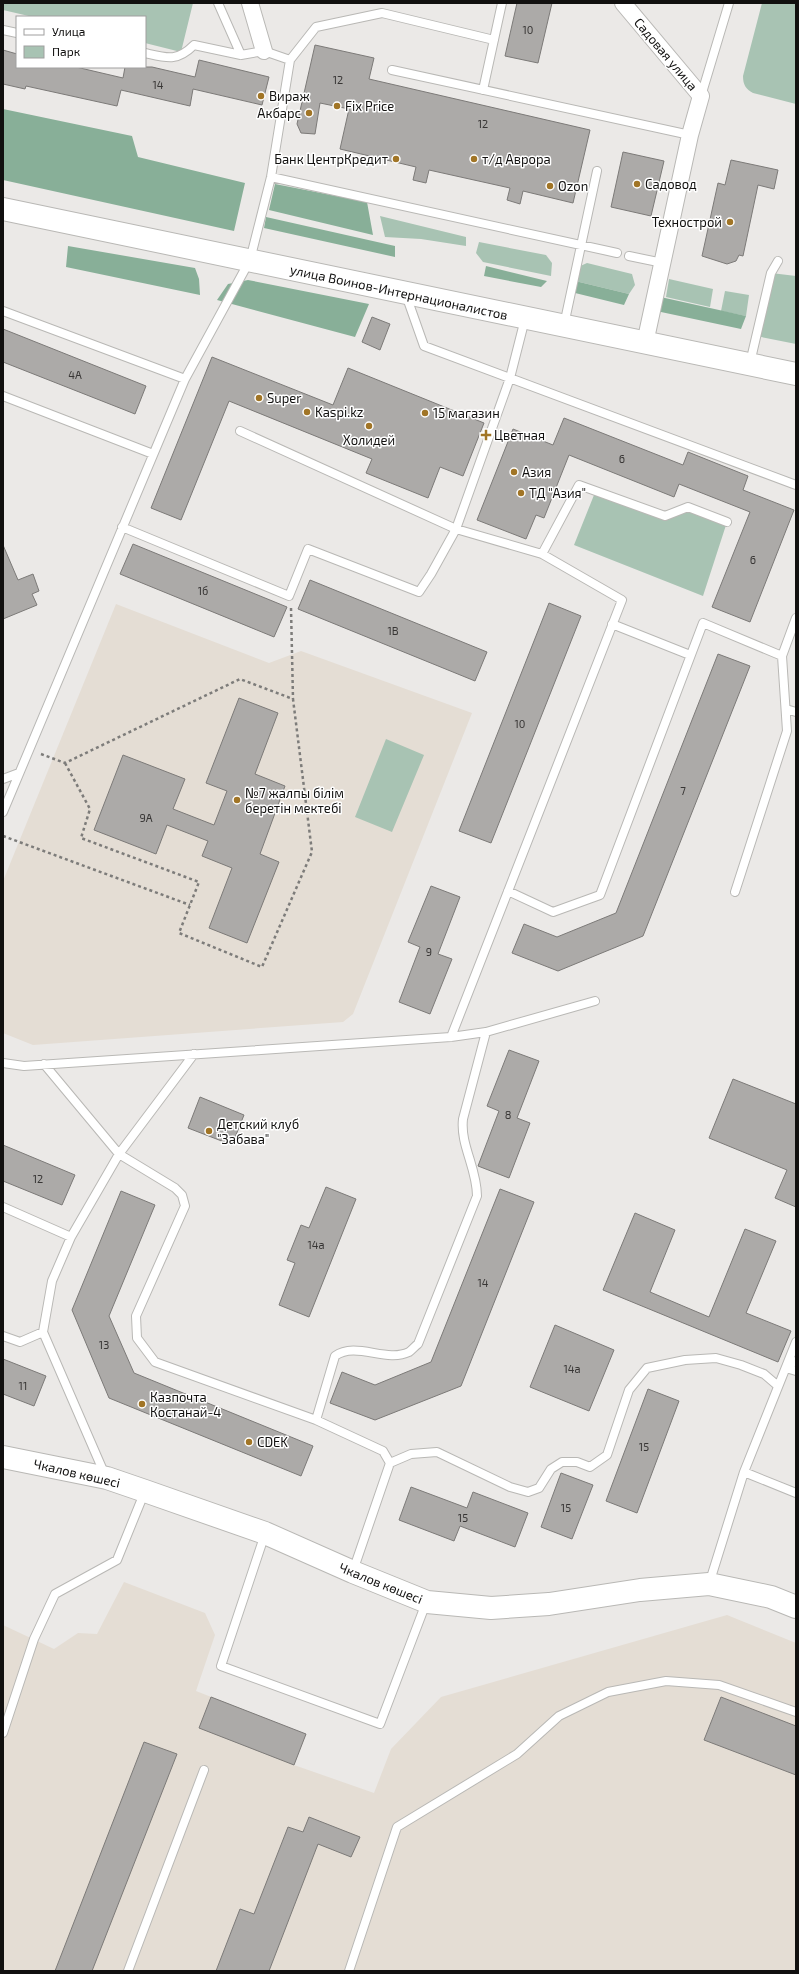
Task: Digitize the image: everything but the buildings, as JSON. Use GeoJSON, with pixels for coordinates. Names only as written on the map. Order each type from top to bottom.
{"type":"FeatureCollection","features":[{"type":"Feature","properties":{"kind":"street"},"geometry":{"type":"LineString","coordinates":[[250,3],[264,51]]}},
{"type":"Feature","properties":{"kind":"street","name":"Садовая улица"},"geometry":{"type":"LineString","coordinates":[[623,3],[701,96],[690,136],[645,343]]}},
{"type":"Feature","properties":{"kind":"street","name":"улица Воинов-Интернационалистов"},"geometry":{"type":"LineString","coordinates":[[3,209],[796,374]]}},
{"type":"Feature","properties":{"kind":"street","name":"Чкалов көшесі"},"geometry":{"type":"LineString","coordinates":[[3,1457],[106,1478],[145,1491],[265,1533],[426,1602],[491,1608],[549,1604],[640,1590],[709,1584],[771,1597],[796,1607]]}},
{"type":"Feature","properties":{"kind":"lane"},"geometry":{"type":"LineString","coordinates":[[218,3],[241,55]]}},
{"type":"Feature","properties":{"kind":"lane"},"geometry":{"type":"LineString","coordinates":[[483,90],[502,3]]}},
{"type":"Feature","properties":{"kind":"lane"},"geometry":{"type":"LineString","coordinates":[[701,96],[729,3]]}},
{"type":"Feature","properties":{"kind":"lane"},"geometry":{"type":"LineString","coordinates":[[3,812],[122,527],[186,379],[250,260],[271,177],[290,60],[316,27],[382,13],[494,40]]}},
{"type":"Feature","properties":{"kind":"lane"},"geometry":{"type":"LineString","coordinates":[[3,30],[16,33]]}},
{"type":"Feature","properties":{"kind":"lane"},"geometry":{"type":"LineString","coordinates":[[146,53],[170,58],[184,55],[194,45],[241,55],[264,51],[290,60]]}},
{"type":"Feature","properties":{"kind":"lane"},"geometry":{"type":"LineString","coordinates":[[392,70],[690,136]]}},
{"type":"Feature","properties":{"kind":"lane"},"geometry":{"type":"LineString","coordinates":[[564,326],[597,171]]}},
{"type":"Feature","properties":{"kind":"lane"},"geometry":{"type":"LineString","coordinates":[[271,177],[617,254]]}},
{"type":"Feature","properties":{"kind":"lane"},"geometry":{"type":"LineString","coordinates":[[629,256],[662,263]]}},
{"type":"Feature","properties":{"kind":"lane"},"geometry":{"type":"LineString","coordinates":[[750,364],[771,273],[778,260]]}},
{"type":"Feature","properties":{"kind":"lane"},"geometry":{"type":"LineString","coordinates":[[406,294],[424,346],[796,485]]}},
{"type":"Feature","properties":{"kind":"lane"},"geometry":{"type":"LineString","coordinates":[[3,311],[186,379]]}},
{"type":"Feature","properties":{"kind":"lane"},"geometry":{"type":"LineString","coordinates":[[122,527],[289,596],[308,549],[418,592],[431,574],[456,529],[510,378],[525,318]]}},
{"type":"Feature","properties":{"kind":"lane"},"geometry":{"type":"LineString","coordinates":[[3,396],[153,454]]}},
{"type":"Feature","properties":{"kind":"lane"},"geometry":{"type":"LineString","coordinates":[[240,431],[456,529],[542,554],[622,600],[451,1037]]}},
{"type":"Feature","properties":{"kind":"lane"},"geometry":{"type":"LineString","coordinates":[[542,554],[579,485],[665,516],[688,507],[727,522]]}},
{"type":"Feature","properties":{"kind":"lane"},"geometry":{"type":"LineString","coordinates":[[735,892],[787,731],[782,656],[796,618]]}},
{"type":"Feature","properties":{"kind":"lane"},"geometry":{"type":"LineString","coordinates":[[508,891],[553,912],[600,895],[703,623],[782,656]]}},
{"type":"Feature","properties":{"kind":"lane"},"geometry":{"type":"LineString","coordinates":[[612,624],[690,655]]}},
{"type":"Feature","properties":{"kind":"lane"},"geometry":{"type":"LineString","coordinates":[[786,709],[796,712]]}},
{"type":"Feature","properties":{"kind":"lane"},"geometry":{"type":"LineString","coordinates":[[3,779],[19,773]]}},
{"type":"Feature","properties":{"kind":"lane"},"geometry":{"type":"LineString","coordinates":[[3,1064],[24,1066],[451,1037],[486,1032],[595,1001]]}},
{"type":"Feature","properties":{"kind":"lane"},"geometry":{"type":"LineString","coordinates":[[316,1420],[335,1356],[346,1351],[398,1355],[409,1352],[418,1344],[477,1196],[477,1181],[462,1131],[463,1119],[486,1032]]}},
{"type":"Feature","properties":{"kind":"lane"},"geometry":{"type":"LineString","coordinates":[[106,1478],[43,1332],[52,1281],[71,1237],[120,1154],[194,1054]]}},
{"type":"Feature","properties":{"kind":"lane"},"geometry":{"type":"LineString","coordinates":[[44,1064],[120,1154],[175,1188],[182,1195],[185,1206],[136,1316],[137,1338],[155,1362],[316,1420],[383,1451],[390,1463]]}},
{"type":"Feature","properties":{"kind":"lane"},"geometry":{"type":"LineString","coordinates":[[3,1208],[71,1237]]}},
{"type":"Feature","properties":{"kind":"lane"},"geometry":{"type":"LineString","coordinates":[[3,1336],[20,1342],[43,1332]]}},
{"type":"Feature","properties":{"kind":"lane"},"geometry":{"type":"LineString","coordinates":[[709,1584],[744,1472],[796,1342]]}},
{"type":"Feature","properties":{"kind":"lane"},"geometry":{"type":"LineString","coordinates":[[353,1572],[390,1463],[412,1454],[437,1452],[510,1487],[528,1492],[539,1488],[551,1469],[562,1462],[577,1462],[590,1467],[607,1455],[629,1390],[647,1368],[685,1360],[716,1358],[741,1365],[764,1374],[778,1386]]}},
{"type":"Feature","properties":{"kind":"lane"},"geometry":{"type":"LineString","coordinates":[[786,1368],[796,1361]]}},
{"type":"Feature","properties":{"kind":"lane"},"geometry":{"type":"LineString","coordinates":[[786,1368],[796,1371]]}},
{"type":"Feature","properties":{"kind":"lane"},"geometry":{"type":"LineString","coordinates":[[744,1472],[796,1492]]}},
{"type":"Feature","properties":{"kind":"lane"},"geometry":{"type":"LineString","coordinates":[[3,1734],[34,1639],[55,1594],[117,1560],[145,1491]]}},
{"type":"Feature","properties":{"kind":"lane"},"geometry":{"type":"LineString","coordinates":[[265,1533],[221,1666],[380,1724],[426,1602]]}},
{"type":"Feature","properties":{"kind":"lane"},"geometry":{"type":"LineString","coordinates":[[349,1971],[397,1827],[517,1754],[559,1716],[608,1692],[666,1681],[719,1685],[796,1712]]}},
{"type":"Feature","properties":{"kind":"lane"},"geometry":{"type":"LineString","coordinates":[[128,1971],[204,1770]]}},
{"type":"Feature","properties":{"kind":"path"},"geometry":{"type":"LineString","coordinates":[[29,749],[65,763],[90,809],[81,838],[199,882],[179,933],[262,967],[312,852],[293,699],[291,606],[289,596]]}},
{"type":"Feature","properties":{"kind":"path"},"geometry":{"type":"LineString","coordinates":[[65,763],[240,679],[293,699]]}},
{"type":"Feature","properties":{"kind":"path"},"geometry":{"type":"LineString","coordinates":[[3,836],[190,905]]}},
{"type":"Feature","properties":{"kind":"shaded area","name":"№7 жалпы білім беретін мектебі"},"geometry":{"type":"Polygon","coordinates":[[[116,604],[269,663],[301,651],[472,713],[353,1014],[343,1022],[33,1045],[3,1033],[3,881],[116,604]]]}},
{"type":"Feature","properties":{"kind":"shaded area"},"geometry":{"type":"Polygon","coordinates":[[[124,1582],[205,1613],[215,1635],[196,1691],[306,1734],[294,1765],[374,1793],[391,1749],[441,1697],[727,1615],[796,1643],[796,1971],[3,1971],[3,1625],[54,1649],[78,1633],[97,1634],[124,1582]]]}},
{"type":"Feature","properties":{"kind":"green space"},"geometry":{"type":"Polygon","coordinates":[[[3,3],[193,3],[181,52],[146,43],[146,16],[29,16],[3,10],[3,3]]]}},
{"type":"Feature","properties":{"kind":"green space"},"geometry":{"type":"Polygon","coordinates":[[[762,3],[796,3],[796,104],[753,93],[744,84],[743,76],[762,3]]]}},
{"type":"Feature","properties":{"kind":"green space"},"geometry":{"type":"Polygon","coordinates":[[[3,109],[132,136],[138,157],[245,183],[234,231],[3,180],[3,109]]]}},
{"type":"Feature","properties":{"kind":"green space"},"geometry":{"type":"Polygon","coordinates":[[[275,184],[367,202],[373,235],[269,210],[275,184]]]}},
{"type":"Feature","properties":{"kind":"green space"},"geometry":{"type":"Polygon","coordinates":[[[380,216],[466,237],[466,246],[421,239],[385,237],[380,216]]]}},
{"type":"Feature","properties":{"kind":"green space"},"geometry":{"type":"Polygon","coordinates":[[[266,217],[395,246],[395,257],[264,228],[266,217]]]}},
{"type":"Feature","properties":{"kind":"green space"},"geometry":{"type":"Polygon","coordinates":[[[479,242],[546,255],[552,263],[551,276],[483,262],[476,253],[479,242]]]}},
{"type":"Feature","properties":{"kind":"green space"},"geometry":{"type":"Polygon","coordinates":[[[68,246],[195,268],[199,279],[200,295],[66,267],[68,246]]]}},
{"type":"Feature","properties":{"kind":"green space"},"geometry":{"type":"Polygon","coordinates":[[[587,263],[632,274],[635,285],[629,294],[571,280],[576,268],[587,263]]]}},
{"type":"Feature","properties":{"kind":"green space"},"geometry":{"type":"Polygon","coordinates":[[[486,266],[547,281],[541,287],[484,276],[486,266]]]}},
{"type":"Feature","properties":{"kind":"green space"},"geometry":{"type":"Polygon","coordinates":[[[771,273],[796,276],[796,344],[756,336],[771,273]]]}},
{"type":"Feature","properties":{"kind":"green space"},"geometry":{"type":"Polygon","coordinates":[[[669,279],[713,289],[710,307],[666,297],[669,279]]]}},
{"type":"Feature","properties":{"kind":"green space"},"geometry":{"type":"Polygon","coordinates":[[[248,280],[369,304],[355,337],[217,300],[228,284],[248,280]]]}},
{"type":"Feature","properties":{"kind":"green space"},"geometry":{"type":"Polygon","coordinates":[[[571,280],[629,294],[624,305],[571,292],[571,280]]]}},
{"type":"Feature","properties":{"kind":"green space"},"geometry":{"type":"Polygon","coordinates":[[[725,291],[749,295],[746,316],[721,311],[725,291]]]}},
{"type":"Feature","properties":{"kind":"green space"},"geometry":{"type":"Polygon","coordinates":[[[656,296],[746,316],[741,329],[661,312],[656,296]]]}},
{"type":"Feature","properties":{"kind":"green space"},"geometry":{"type":"Polygon","coordinates":[[[594,495],[665,520],[688,511],[727,522],[703,596],[574,545],[594,495]]]}},
{"type":"Feature","properties":{"kind":"green space"},"geometry":{"type":"Polygon","coordinates":[[[386,739],[424,755],[392,832],[355,817],[386,739]]]}},
{"type":"Feature","properties":{"kind":"place","name":"Вираж"},"geometry":{"type":"Point","coordinates":[261,96]}},
{"type":"Feature","properties":{"kind":"place","name":"Fix Price"},"geometry":{"type":"Point","coordinates":[337,106]}},
{"type":"Feature","properties":{"kind":"place","name":"Акбарс"},"geometry":{"type":"Point","coordinates":[309,113]}},
{"type":"Feature","properties":{"kind":"place","name":"Банк ЦентрКредит"},"geometry":{"type":"Point","coordinates":[396,159]}},
{"type":"Feature","properties":{"kind":"place","name":"т/д Аврора"},"geometry":{"type":"Point","coordinates":[474,159]}},
{"type":"Feature","properties":{"kind":"place","name":"Садовод"},"geometry":{"type":"Point","coordinates":[637,184]}},
{"type":"Feature","properties":{"kind":"place","name":"Ozon"},"geometry":{"type":"Point","coordinates":[550,186]}},
{"type":"Feature","properties":{"kind":"place","name":"Технострой"},"geometry":{"type":"Point","coordinates":[730,222]}},
{"type":"Feature","properties":{"kind":"place","name":"Super"},"geometry":{"type":"Point","coordinates":[259,398]}},
{"type":"Feature","properties":{"kind":"place","name":"Kaspi.kz"},"geometry":{"type":"Point","coordinates":[307,412]}},
{"type":"Feature","properties":{"kind":"place","name":"15 магазин"},"geometry":{"type":"Point","coordinates":[425,413]}},
{"type":"Feature","properties":{"kind":"place","name":"Холидей"},"geometry":{"type":"Point","coordinates":[369,426]}},
{"type":"Feature","properties":{"kind":"place","name":"Цветная"},"geometry":{"type":"Point","coordinates":[486,435]}},
{"type":"Feature","properties":{"kind":"place","name":"Азия"},"geometry":{"type":"Point","coordinates":[514,472]}},
{"type":"Feature","properties":{"kind":"place","name":"ТД \"Азия\""},"geometry":{"type":"Point","coordinates":[521,493]}},
{"type":"Feature","properties":{"kind":"place","name":"№7 жалпы білім беретін мектебі"},"geometry":{"type":"Point","coordinates":[237,800]}},
{"type":"Feature","properties":{"kind":"place","name":"Детский клуб \"Забава\""},"geometry":{"type":"Point","coordinates":[209,1131]}},
{"type":"Feature","properties":{"kind":"place","name":"Казпочта Костанай-4"},"geometry":{"type":"Point","coordinates":[142,1404]}},
{"type":"Feature","properties":{"kind":"place","name":"CDEK"},"geometry":{"type":"Point","coordinates":[249,1442]}}]}
